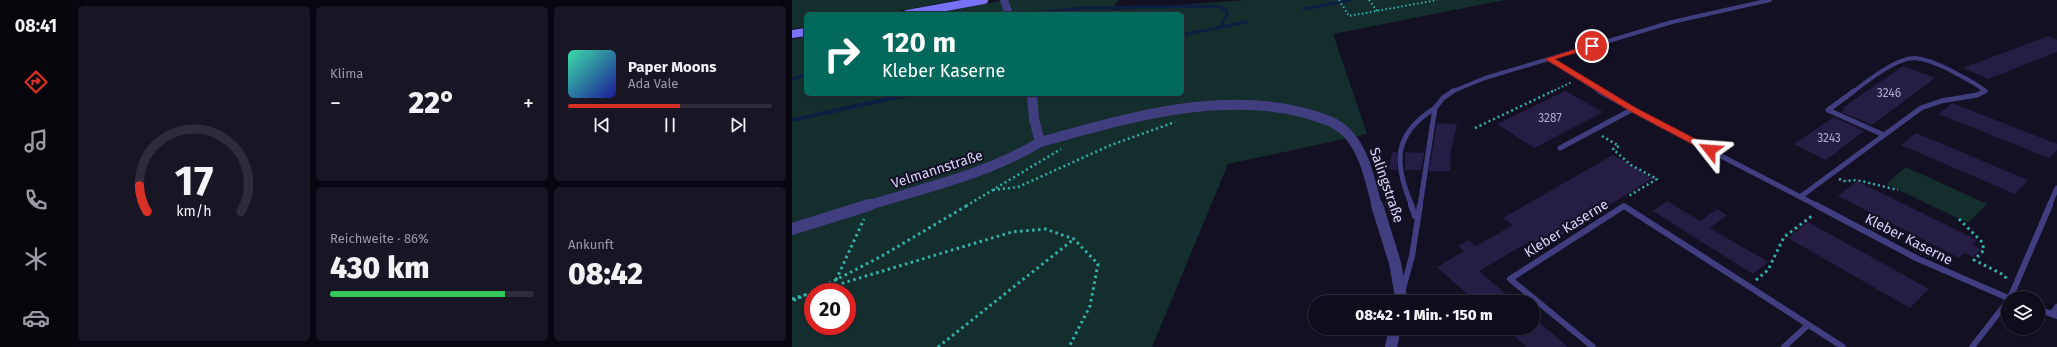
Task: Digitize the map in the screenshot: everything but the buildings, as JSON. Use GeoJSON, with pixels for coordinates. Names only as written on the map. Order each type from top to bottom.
{"type":"FeatureCollection","features":[{"type":"Feature","properties":{"kind":"main road"},"geometry":{"type":"LineString","coordinates":[[918,12],[984,0]]}},
{"type":"Feature","properties":{"kind":"main road"},"geometry":{"type":"LineString","coordinates":[[792,34],[804,32]]}},
{"type":"Feature","properties":{"kind":"street"},"geometry":{"type":"LineString","coordinates":[[1004,0],[1008,12]]}},
{"type":"Feature","properties":{"kind":"street"},"geometry":{"type":"LineString","coordinates":[[1032,96],[1034,119],[1040,142]]}},
{"type":"Feature","properties":{"kind":"street","name":"Salingstraße"},"geometry":{"type":"LineString","coordinates":[[1040,142],[1159,113],[1205,105],[1251,104],[1278,107],[1304,112],[1329,122],[1343,130],[1352,139],[1362,159],[1395,263],[1399,295]]}},
{"type":"Feature","properties":{"kind":"street","name":"Velmannstraße"},"geometry":{"type":"LineString","coordinates":[[792,229],[988,168],[1019,155],[1040,142]]}},
{"type":"Feature","properties":{"kind":"street"},"geometry":{"type":"LineString","coordinates":[[1391,347],[1394,335]]}},
{"type":"Feature","properties":{"kind":"lane"},"geometry":{"type":"LineString","coordinates":[[1416,221],[1413,206],[1400,177],[1400,159],[1412,126],[1421,117],[1435,108],[1443,98],[1460,87],[1672,22],[1770,0]]}},
{"type":"Feature","properties":{"kind":"lane"},"geometry":{"type":"LineString","coordinates":[[1800,197],[1921,108],[1940,101],[1977,95],[1985,91],[1979,86],[1926,60],[1914,58],[1899,61],[1828,110],[1884,134]]}},
{"type":"Feature","properties":{"kind":"lane","name":"Kleber Kaserne"},"geometry":{"type":"LineString","coordinates":[[1549,59],[1633,110],[1966,283],[2001,296]]}},
{"type":"Feature","properties":{"kind":"lane"},"geometry":{"type":"LineString","coordinates":[[1401,295],[1412,256],[1416,221],[1435,108]]}},
{"type":"Feature","properties":{"kind":"lane"},"geometry":{"type":"LineString","coordinates":[[1560,148],[1633,110]]}},
{"type":"Feature","properties":{"kind":"lane"},"geometry":{"type":"LineString","coordinates":[[2013,291],[2057,188]]}},
{"type":"Feature","properties":{"kind":"lane","name":"Kleber Kaserne"},"geometry":{"type":"LineString","coordinates":[[1593,347],[1510,279],[1624,206],[1842,347]]}},
{"type":"Feature","properties":{"kind":"lane"},"geometry":{"type":"LineString","coordinates":[[2045,311],[2055,315],[2057,307]]}},
{"type":"Feature","properties":{"kind":"lane"},"geometry":{"type":"LineString","coordinates":[[1972,347],[2001,309]]}},
{"type":"Feature","properties":{"kind":"lane"},"geometry":{"type":"LineString","coordinates":[[1784,347],[1808,325]]}},
{"type":"Feature","properties":{"kind":"path"},"geometry":{"type":"LineString","coordinates":[[1339,0],[1349,16],[1437,0]]}},
{"type":"Feature","properties":{"kind":"path"},"geometry":{"type":"LineString","coordinates":[[1369,0],[1377,11]]}},
{"type":"Feature","properties":{"kind":"path"},"geometry":{"type":"LineString","coordinates":[[1475,128],[1580,78]]}},
{"type":"Feature","properties":{"kind":"path"},"geometry":{"type":"LineString","coordinates":[[991,190],[1018,187],[1112,145],[1178,121]]}},
{"type":"Feature","properties":{"kind":"path"},"geometry":{"type":"LineString","coordinates":[[1593,131],[1619,146],[1613,149],[1632,164],[1657,179],[1621,202],[1624,206]]}},
{"type":"Feature","properties":{"kind":"path"},"geometry":{"type":"LineString","coordinates":[[831,283],[938,224],[991,190],[1062,148]]}},
{"type":"Feature","properties":{"kind":"path"},"geometry":{"type":"LineString","coordinates":[[1830,174],[1844,181],[1857,180],[1898,190]]}},
{"type":"Feature","properties":{"kind":"path"},"geometry":{"type":"LineString","coordinates":[[1748,286],[1768,270],[1784,237],[1822,208]]}},
{"type":"Feature","properties":{"kind":"path"},"geometry":{"type":"LineString","coordinates":[[835,281],[867,211]]}},
{"type":"Feature","properties":{"kind":"path"},"geometry":{"type":"LineString","coordinates":[[1959,219],[1982,242],[1984,250],[1974,260],[2004,275],[2013,291]]}},
{"type":"Feature","properties":{"kind":"path"},"geometry":{"type":"LineString","coordinates":[[843,283],[1012,232],[1045,229],[1074,239],[1098,264],[1090,306],[1069,347]]}},
{"type":"Feature","properties":{"kind":"path"},"geometry":{"type":"LineString","coordinates":[[938,347],[1074,239]]}},
{"type":"Feature","properties":{"kind":"path"},"geometry":{"type":"LineString","coordinates":[[792,300],[804,296]]}},
{"type":"Feature","properties":{"kind":"green space"},"geometry":{"type":"Polygon","coordinates":[[[792,0],[958,0],[893,12],[804,12],[804,27],[792,29],[792,0]]]}},
{"type":"Feature","properties":{"kind":"green space"},"geometry":{"type":"Polygon","coordinates":[[[1006,0],[1119,0],[1111,10],[1245,0],[1504,0],[1333,34],[1367,134],[1228,164],[1152,347],[792,347],[792,39],[804,37],[804,96],[1184,96],[1184,12],[942,12],[1006,0]]]}},
{"type":"Feature","properties":{"kind":"green space"},"geometry":{"type":"Polygon","coordinates":[[[1906,167],[1987,204],[1968,223],[1886,184],[1906,167]]]}},
{"type":"Feature","properties":{"kind":"waterway"},"geometry":{"type":"LineString","coordinates":[[1304,9],[1350,0]]}},
{"type":"Feature","properties":{"kind":"waterway"},"geometry":{"type":"LineString","coordinates":[[1044,12],[1084,8],[1213,6],[1221,7],[1227,12],[1227,16],[1222,22],[1224,26]]}},
{"type":"Feature","properties":{"kind":"waterway"},"geometry":{"type":"LineString","coordinates":[[1184,35],[1246,22]]}},
{"type":"Feature","properties":{"kind":"waterway"},"geometry":{"type":"LineString","coordinates":[[792,79],[804,76]]}},
{"type":"Feature","properties":{"kind":"waterway"},"geometry":{"type":"LineString","coordinates":[[792,120],[903,96]]}},
{"type":"Feature","properties":{"kind":"route"},"geometry":{"type":"LineString","coordinates":[[1592,46],[1549,59],[1633,110],[1710,150]]}}]}
